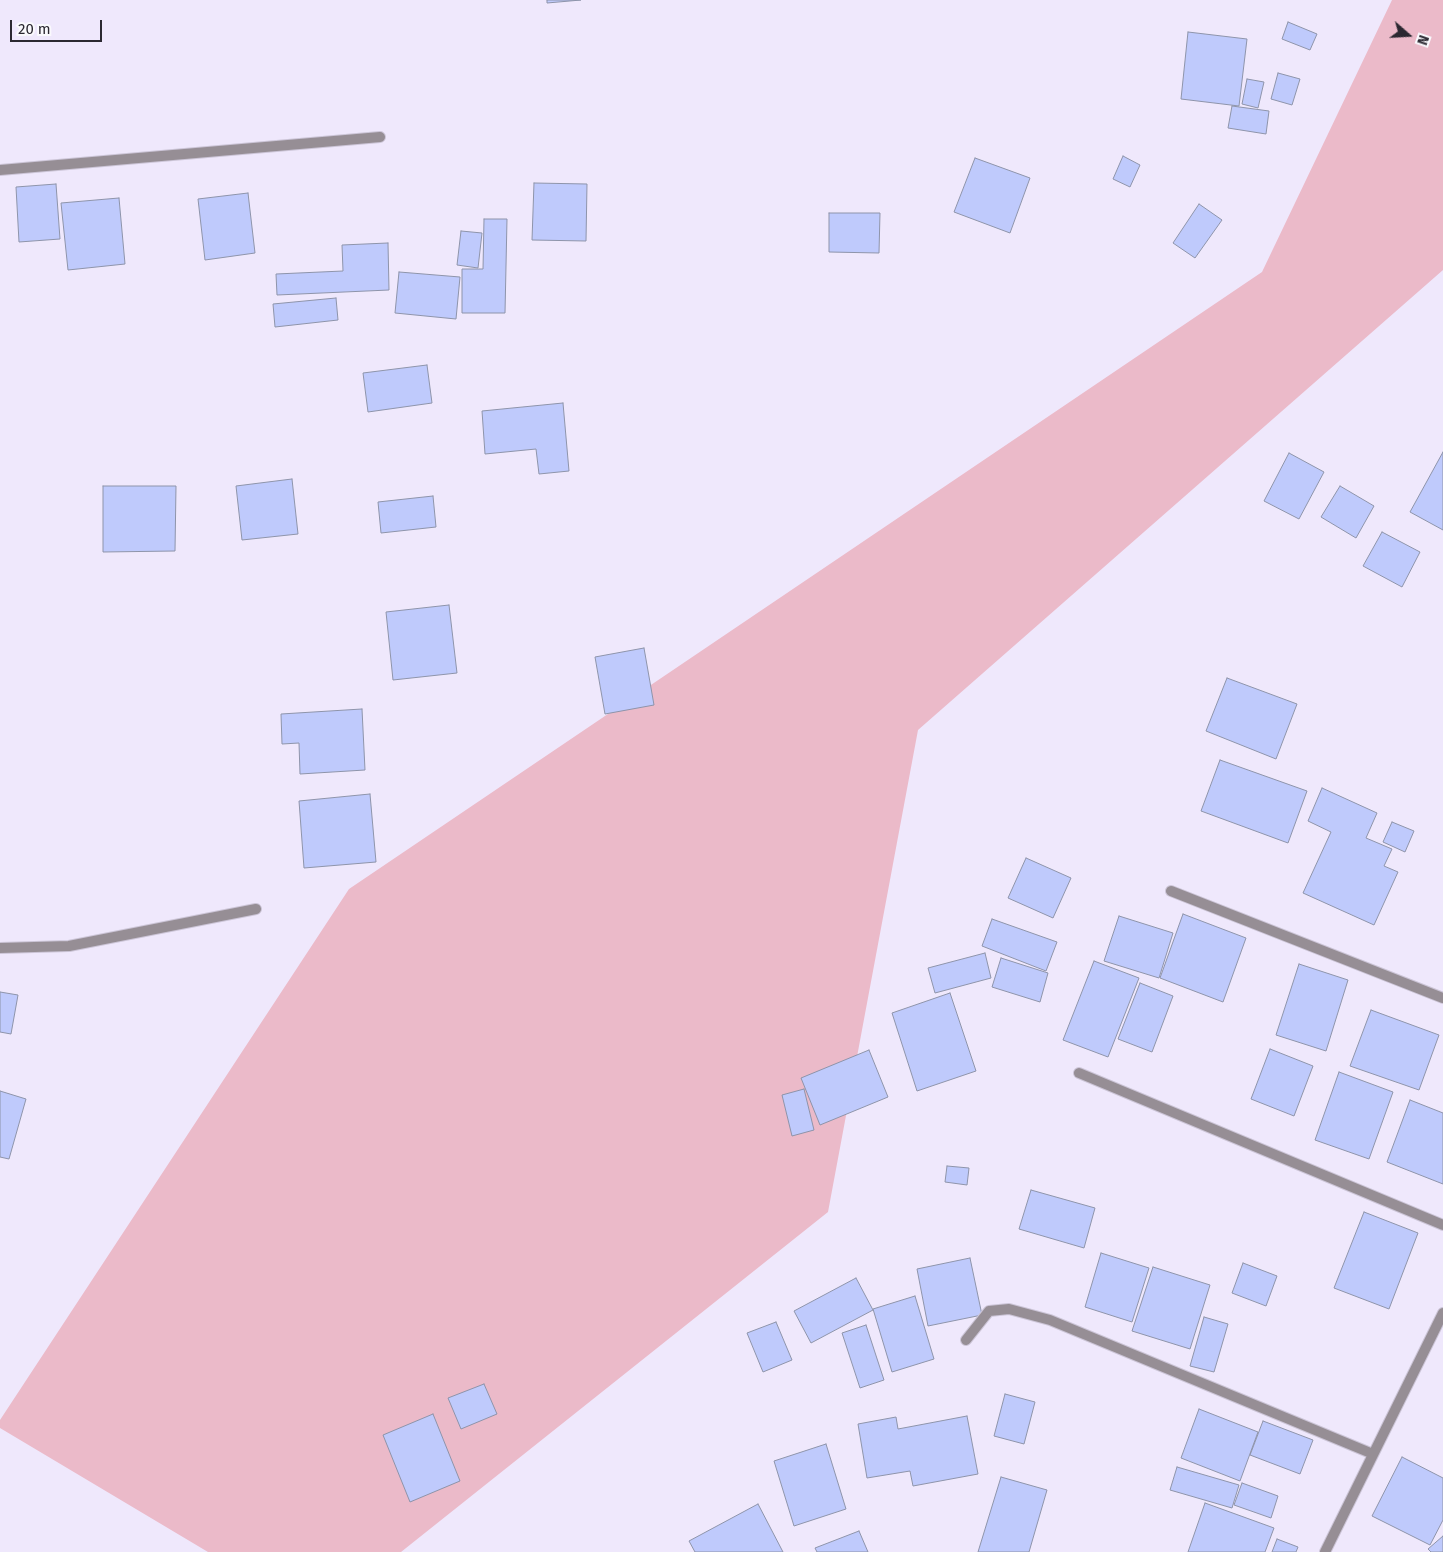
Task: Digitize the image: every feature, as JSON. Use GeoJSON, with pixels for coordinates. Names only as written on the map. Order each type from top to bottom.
{"type":"FeatureCollection","features":[{"type":"Feature","properties":{"kind":"street"},"geometry":{"type":"LineString","coordinates":[[0,170],[380,137]]}},
{"type":"Feature","properties":{"kind":"street"},"geometry":{"type":"LineString","coordinates":[[1171,891],[1443,998]]}},
{"type":"Feature","properties":{"kind":"street"},"geometry":{"type":"LineString","coordinates":[[0,948],[69,946],[256,909]]}},
{"type":"Feature","properties":{"kind":"street"},"geometry":{"type":"LineString","coordinates":[[1080,1073],[1443,1225]]}},
{"type":"Feature","properties":{"kind":"street"},"geometry":{"type":"LineString","coordinates":[[966,1340],[989,1311],[1009,1309],[1050,1320],[1373,1454]]}},
{"type":"Feature","properties":{"kind":"street"},"geometry":{"type":"LineString","coordinates":[[1325,1552],[1443,1314]]}},
{"type":"Feature","properties":{"kind":"shaded area"},"geometry":{"type":"Polygon","coordinates":[[[1392,0],[1443,0],[1443,270],[918,730],[828,1212],[401,1552],[208,1552],[0,1428],[0,1420],[349,889],[1262,272],[1392,0]]]}},
{"type":"Feature","properties":{"kind":"building"},"geometry":{"type":"Polygon","coordinates":[[[547,0],[581,0],[547,3],[547,0]]]}},
{"type":"Feature","properties":{"kind":"building"},"geometry":{"type":"Polygon","coordinates":[[[1288,22],[1317,34],[1310,50],[1282,39],[1288,22]]]}},
{"type":"Feature","properties":{"kind":"building"},"geometry":{"type":"Polygon","coordinates":[[[1188,32],[1247,39],[1239,106],[1181,99],[1188,32]]]}},
{"type":"Feature","properties":{"kind":"building"},"geometry":{"type":"Polygon","coordinates":[[[1278,73],[1300,79],[1292,105],[1271,99],[1278,73]]]}},
{"type":"Feature","properties":{"kind":"building"},"geometry":{"type":"Polygon","coordinates":[[[1247,79],[1264,82],[1258,108],[1242,104],[1247,79]]]}},
{"type":"Feature","properties":{"kind":"building"},"geometry":{"type":"Polygon","coordinates":[[[1232,106],[1269,111],[1266,134],[1228,128],[1232,106]]]}},
{"type":"Feature","properties":{"kind":"building"},"geometry":{"type":"Polygon","coordinates":[[[1123,156],[1140,165],[1130,187],[1113,179],[1123,156]]]}},
{"type":"Feature","properties":{"kind":"building"},"geometry":{"type":"Polygon","coordinates":[[[975,158],[1030,178],[1010,233],[954,212],[975,158]]]}},
{"type":"Feature","properties":{"kind":"building"},"geometry":{"type":"Polygon","coordinates":[[[534,183],[587,184],[586,241],[532,240],[534,183]]]}},
{"type":"Feature","properties":{"kind":"building"},"geometry":{"type":"Polygon","coordinates":[[[56,184],[60,239],[19,242],[16,187],[56,184]]]}},
{"type":"Feature","properties":{"kind":"building"},"geometry":{"type":"Polygon","coordinates":[[[248,193],[255,253],[205,260],[198,199],[248,193]]]}},
{"type":"Feature","properties":{"kind":"building"},"geometry":{"type":"Polygon","coordinates":[[[119,198],[125,264],[68,270],[61,203],[119,198]]]}},
{"type":"Feature","properties":{"kind":"building"},"geometry":{"type":"Polygon","coordinates":[[[1199,204],[1222,220],[1195,258],[1173,243],[1199,204]]]}},
{"type":"Feature","properties":{"kind":"building"},"geometry":{"type":"Polygon","coordinates":[[[829,213],[880,213],[879,253],[829,252],[829,213]]]}},
{"type":"Feature","properties":{"kind":"building"},"geometry":{"type":"Polygon","coordinates":[[[484,219],[507,219],[505,313],[462,313],[462,269],[483,269],[484,219]]]}},
{"type":"Feature","properties":{"kind":"building"},"geometry":{"type":"Polygon","coordinates":[[[461,231],[482,233],[478,268],[457,265],[461,231]]]}},
{"type":"Feature","properties":{"kind":"building"},"geometry":{"type":"Polygon","coordinates":[[[388,243],[389,290],[277,295],[276,274],[343,271],[342,245],[388,243]]]}},
{"type":"Feature","properties":{"kind":"building"},"geometry":{"type":"Polygon","coordinates":[[[399,272],[460,277],[456,319],[395,313],[399,272]]]}},
{"type":"Feature","properties":{"kind":"building"},"geometry":{"type":"Polygon","coordinates":[[[336,298],[338,320],[275,327],[273,304],[336,298]]]}},
{"type":"Feature","properties":{"kind":"building"},"geometry":{"type":"Polygon","coordinates":[[[427,365],[432,403],[368,412],[363,373],[427,365]]]}},
{"type":"Feature","properties":{"kind":"building"},"geometry":{"type":"Polygon","coordinates":[[[563,403],[569,471],[539,474],[536,449],[485,454],[482,411],[563,403]]]}},
{"type":"Feature","properties":{"kind":"building"},"geometry":{"type":"Polygon","coordinates":[[[1443,452],[1443,530],[1410,512],[1443,452]]]}},
{"type":"Feature","properties":{"kind":"building"},"geometry":{"type":"Polygon","coordinates":[[[1289,453],[1324,472],[1299,519],[1264,501],[1289,453]]]}},
{"type":"Feature","properties":{"kind":"building"},"geometry":{"type":"Polygon","coordinates":[[[292,479],[298,534],[242,540],[236,486],[292,479]]]}},
{"type":"Feature","properties":{"kind":"building"},"geometry":{"type":"Polygon","coordinates":[[[103,486],[176,486],[175,551],[103,552],[103,486]]]}},
{"type":"Feature","properties":{"kind":"building"},"geometry":{"type":"Polygon","coordinates":[[[1340,486],[1374,506],[1356,538],[1321,517],[1340,486]]]}},
{"type":"Feature","properties":{"kind":"building"},"geometry":{"type":"Polygon","coordinates":[[[433,496],[436,527],[381,533],[378,502],[433,496]]]}},
{"type":"Feature","properties":{"kind":"building"},"geometry":{"type":"Polygon","coordinates":[[[1382,532],[1420,552],[1402,587],[1363,566],[1382,532]]]}},
{"type":"Feature","properties":{"kind":"building"},"geometry":{"type":"Polygon","coordinates":[[[449,605],[457,673],[393,680],[386,612],[449,605]]]}},
{"type":"Feature","properties":{"kind":"building"},"geometry":{"type":"Polygon","coordinates":[[[644,648],[654,705],[605,714],[595,657],[644,648]]]}},
{"type":"Feature","properties":{"kind":"building"},"geometry":{"type":"Polygon","coordinates":[[[1227,678],[1297,704],[1276,759],[1206,731],[1227,678]]]}},
{"type":"Feature","properties":{"kind":"building"},"geometry":{"type":"Polygon","coordinates":[[[362,709],[365,770],[300,774],[299,743],[282,744],[281,714],[362,709]]]}},
{"type":"Feature","properties":{"kind":"building"},"geometry":{"type":"Polygon","coordinates":[[[1220,760],[1307,791],[1288,843],[1201,811],[1220,760]]]}},
{"type":"Feature","properties":{"kind":"building"},"geometry":{"type":"Polygon","coordinates":[[[1322,788],[1377,813],[1366,838],[1392,849],[1384,866],[1398,872],[1374,925],[1303,893],[1331,832],[1308,821],[1322,788]]]}},
{"type":"Feature","properties":{"kind":"building"},"geometry":{"type":"Polygon","coordinates":[[[370,794],[376,862],[304,868],[299,801],[370,794]]]}},
{"type":"Feature","properties":{"kind":"building"},"geometry":{"type":"Polygon","coordinates":[[[1392,822],[1414,831],[1405,852],[1383,842],[1392,822]]]}},
{"type":"Feature","properties":{"kind":"building"},"geometry":{"type":"Polygon","coordinates":[[[1026,858],[1071,878],[1053,918],[1008,898],[1026,858]]]}},
{"type":"Feature","properties":{"kind":"building"},"geometry":{"type":"Polygon","coordinates":[[[1183,914],[1246,938],[1223,1002],[1160,978],[1183,914]]]}},
{"type":"Feature","properties":{"kind":"building"},"geometry":{"type":"Polygon","coordinates":[[[1119,916],[1173,933],[1159,978],[1104,961],[1119,916]]]}},
{"type":"Feature","properties":{"kind":"building"},"geometry":{"type":"Polygon","coordinates":[[[992,919],[1057,942],[1046,971],[982,946],[992,919]]]}},
{"type":"Feature","properties":{"kind":"building"},"geometry":{"type":"Polygon","coordinates":[[[985,953],[991,978],[935,993],[928,968],[985,953]]]}},
{"type":"Feature","properties":{"kind":"building"},"geometry":{"type":"Polygon","coordinates":[[[1001,958],[1048,973],[1040,1002],[992,987],[1001,958]]]}},
{"type":"Feature","properties":{"kind":"building"},"geometry":{"type":"Polygon","coordinates":[[[1094,961],[1139,978],[1108,1057],[1063,1040],[1094,961]]]}},
{"type":"Feature","properties":{"kind":"building"},"geometry":{"type":"Polygon","coordinates":[[[1299,964],[1348,980],[1326,1051],[1276,1035],[1299,964]]]}},
{"type":"Feature","properties":{"kind":"building"},"geometry":{"type":"Polygon","coordinates":[[[1140,983],[1173,996],[1152,1052],[1118,1039],[1140,983]]]}},
{"type":"Feature","properties":{"kind":"building"},"geometry":{"type":"Polygon","coordinates":[[[0,992],[18,995],[11,1034],[0,1032],[0,992]]]}},
{"type":"Feature","properties":{"kind":"building"},"geometry":{"type":"Polygon","coordinates":[[[950,993],[976,1071],[917,1091],[892,1013],[950,993]]]}},
{"type":"Feature","properties":{"kind":"building"},"geometry":{"type":"Polygon","coordinates":[[[1371,1010],[1439,1035],[1419,1090],[1350,1066],[1371,1010]]]}},
{"type":"Feature","properties":{"kind":"building"},"geometry":{"type":"Polygon","coordinates":[[[1270,1049],[1313,1066],[1294,1116],[1251,1099],[1270,1049]]]}},
{"type":"Feature","properties":{"kind":"building"},"geometry":{"type":"Polygon","coordinates":[[[869,1050],[888,1097],[820,1125],[801,1078],[869,1050]]]}},
{"type":"Feature","properties":{"kind":"building"},"geometry":{"type":"Polygon","coordinates":[[[1339,1072],[1393,1092],[1369,1159],[1315,1140],[1339,1072]]]}},
{"type":"Feature","properties":{"kind":"building"},"geometry":{"type":"Polygon","coordinates":[[[804,1089],[814,1130],[792,1136],[782,1095],[804,1089]]]}},
{"type":"Feature","properties":{"kind":"building"},"geometry":{"type":"Polygon","coordinates":[[[0,1091],[26,1099],[9,1159],[0,1157],[0,1091]]]}},
{"type":"Feature","properties":{"kind":"building"},"geometry":{"type":"Polygon","coordinates":[[[1410,1100],[1443,1113],[1443,1184],[1387,1162],[1410,1100]]]}},
{"type":"Feature","properties":{"kind":"building"},"geometry":{"type":"Polygon","coordinates":[[[947,1166],[969,1168],[967,1185],[945,1182],[947,1166]]]}},
{"type":"Feature","properties":{"kind":"building"},"geometry":{"type":"Polygon","coordinates":[[[1031,1190],[1095,1208],[1084,1248],[1019,1229],[1031,1190]]]}},
{"type":"Feature","properties":{"kind":"building"},"geometry":{"type":"Polygon","coordinates":[[[1364,1212],[1418,1233],[1389,1309],[1334,1288],[1364,1212]]]}},
{"type":"Feature","properties":{"kind":"building"},"geometry":{"type":"Polygon","coordinates":[[[1101,1253],[1149,1268],[1132,1322],[1085,1307],[1101,1253]]]}},
{"type":"Feature","properties":{"kind":"building"},"geometry":{"type":"Polygon","coordinates":[[[970,1258],[982,1315],[928,1326],[917,1269],[970,1258]]]}},
{"type":"Feature","properties":{"kind":"building"},"geometry":{"type":"Polygon","coordinates":[[[1243,1263],[1277,1276],[1266,1306],[1232,1293],[1243,1263]]]}},
{"type":"Feature","properties":{"kind":"building"},"geometry":{"type":"Polygon","coordinates":[[[1153,1267],[1210,1285],[1190,1349],[1132,1331],[1153,1267]]]}},
{"type":"Feature","properties":{"kind":"building"},"geometry":{"type":"Polygon","coordinates":[[[856,1278],[873,1310],[811,1343],[794,1311],[856,1278]]]}},
{"type":"Feature","properties":{"kind":"building"},"geometry":{"type":"Polygon","coordinates":[[[915,1296],[934,1359],[892,1372],[873,1309],[915,1296]]]}},
{"type":"Feature","properties":{"kind":"building"},"geometry":{"type":"Polygon","coordinates":[[[1204,1317],[1228,1324],[1214,1372],[1190,1366],[1204,1317]]]}},
{"type":"Feature","properties":{"kind":"building"},"geometry":{"type":"Polygon","coordinates":[[[776,1322],[792,1360],[763,1372],[747,1333],[776,1322]]]}},
{"type":"Feature","properties":{"kind":"building"},"geometry":{"type":"Polygon","coordinates":[[[866,1325],[884,1380],[860,1388],[842,1333],[866,1325]]]}},
{"type":"Feature","properties":{"kind":"building"},"geometry":{"type":"Polygon","coordinates":[[[484,1384],[497,1414],[461,1429],[448,1398],[484,1384]]]}},
{"type":"Feature","properties":{"kind":"building"},"geometry":{"type":"Polygon","coordinates":[[[1005,1394],[1035,1402],[1024,1444],[994,1436],[1005,1394]]]}},
{"type":"Feature","properties":{"kind":"building"},"geometry":{"type":"Polygon","coordinates":[[[1199,1409],[1258,1432],[1240,1481],[1181,1458],[1199,1409]]]}},
{"type":"Feature","properties":{"kind":"building"},"geometry":{"type":"Polygon","coordinates":[[[433,1414],[460,1481],[410,1502],[383,1435],[433,1414]]]}},
{"type":"Feature","properties":{"kind":"building"},"geometry":{"type":"Polygon","coordinates":[[[967,1416],[978,1474],[913,1486],[910,1471],[867,1478],[858,1424],[896,1417],[898,1429],[967,1416]]]}},
{"type":"Feature","properties":{"kind":"building"},"geometry":{"type":"Polygon","coordinates":[[[1263,1421],[1313,1440],[1300,1474],[1250,1455],[1263,1421]]]}},
{"type":"Feature","properties":{"kind":"building"},"geometry":{"type":"Polygon","coordinates":[[[826,1444],[846,1509],[794,1526],[774,1461],[826,1444]]]}},
{"type":"Feature","properties":{"kind":"building"},"geometry":{"type":"Polygon","coordinates":[[[1402,1457],[1443,1478],[1443,1520],[1430,1545],[1372,1516],[1402,1457]]]}},
{"type":"Feature","properties":{"kind":"building"},"geometry":{"type":"Polygon","coordinates":[[[1177,1467],[1239,1485],[1232,1508],[1170,1490],[1177,1467]]]}},
{"type":"Feature","properties":{"kind":"building"},"geometry":{"type":"Polygon","coordinates":[[[1001,1477],[1047,1490],[1029,1552],[978,1552],[1001,1477]]]}},
{"type":"Feature","properties":{"kind":"building"},"geometry":{"type":"Polygon","coordinates":[[[1242,1483],[1278,1496],[1271,1518],[1234,1505],[1242,1483]]]}},
{"type":"Feature","properties":{"kind":"building"},"geometry":{"type":"Polygon","coordinates":[[[1205,1503],[1274,1528],[1265,1552],[1188,1552],[1205,1503]]]}},
{"type":"Feature","properties":{"kind":"building"},"geometry":{"type":"Polygon","coordinates":[[[758,1504],[783,1552],[695,1552],[689,1541],[758,1504]]]}},
{"type":"Feature","properties":{"kind":"building"},"geometry":{"type":"Polygon","coordinates":[[[859,1531],[868,1552],[817,1552],[815,1548],[859,1531]]]}},
{"type":"Feature","properties":{"kind":"building"},"geometry":{"type":"Polygon","coordinates":[[[1443,1536],[1443,1552],[1431,1552],[1428,1549],[1443,1536]]]}},
{"type":"Feature","properties":{"kind":"building"},"geometry":{"type":"Polygon","coordinates":[[[1277,1539],[1298,1547],[1296,1552],[1272,1552],[1277,1539]]]}}]}
